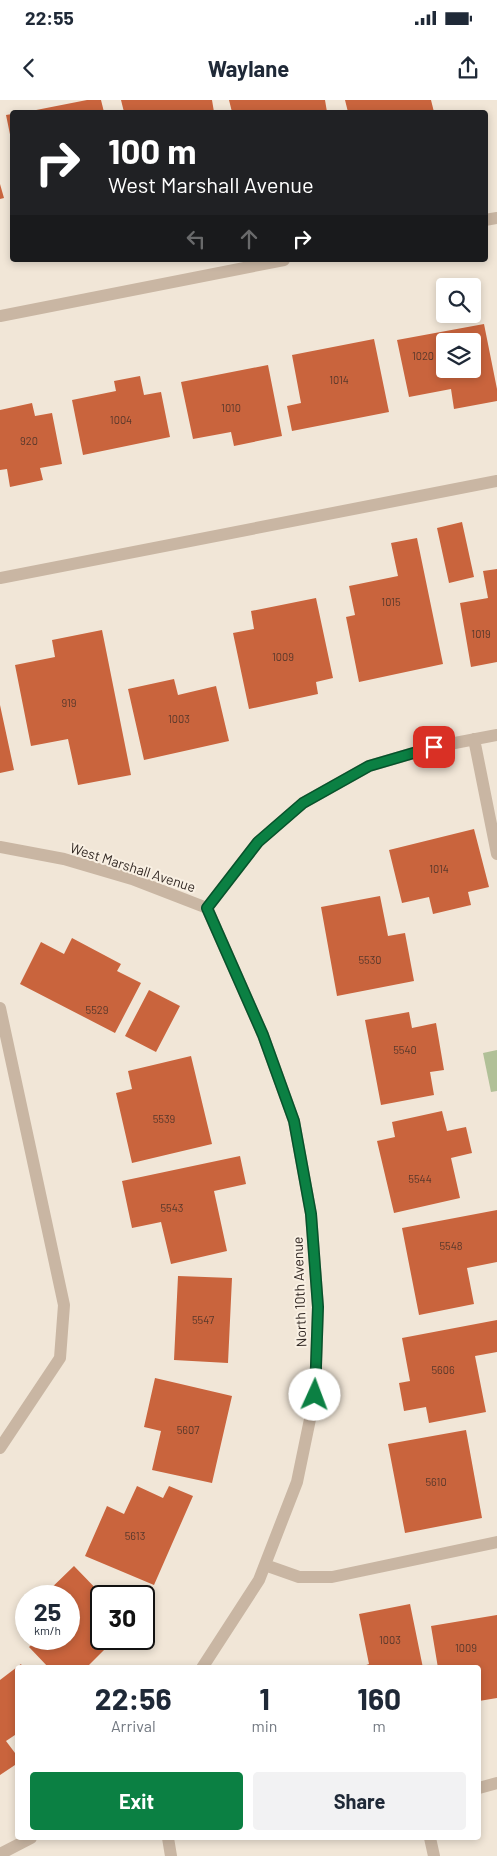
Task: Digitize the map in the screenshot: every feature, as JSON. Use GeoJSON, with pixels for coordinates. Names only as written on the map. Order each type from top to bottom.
{"type":"FeatureCollection","features":[{"type":"Feature","properties":{"kind":"street"},"geometry":{"type":"LineString","coordinates":[[0,316],[274,262]]}},
{"type":"Feature","properties":{"kind":"street"},"geometry":{"type":"LineString","coordinates":[[0,578],[497,481]]}},
{"type":"Feature","properties":{"kind":"street","name":"West Marshall Avenue"},"geometry":{"type":"LineString","coordinates":[[0,847],[64,859],[132,879],[207,908],[258,842],[303,803],[369,766],[434,747],[497,735]]}},
{"type":"Feature","properties":{"kind":"street"},"geometry":{"type":"LineString","coordinates":[[474,739],[497,854]]}},
{"type":"Feature","properties":{"kind":"street","name":"North 10th Avenue"},"geometry":{"type":"LineString","coordinates":[[204,1665],[259,1580],[297,1482],[315,1395],[318,1307],[311,1214],[294,1121],[263,1035],[207,908]]}},
{"type":"Feature","properties":{"kind":"street"},"geometry":{"type":"LineString","coordinates":[[0,1008],[64,1305],[60,1358],[0,1448]]}},
{"type":"Feature","properties":{"kind":"street"},"geometry":{"type":"LineString","coordinates":[[265,1566],[299,1576],[332,1576],[497,1542]]}},
{"type":"Feature","properties":{"kind":"street"},"geometry":{"type":"LineString","coordinates":[[481,1788],[497,1784]]}},
{"type":"Feature","properties":{"kind":"street"},"geometry":{"type":"LineString","coordinates":[[0,1854],[27,1840]]}},
{"type":"Feature","properties":{"kind":"street"},"geometry":{"type":"LineString","coordinates":[[168,1840],[171,1856]]}},
{"type":"Feature","properties":{"kind":"street"},"geometry":{"type":"LineString","coordinates":[[430,1840],[434,1856]]}},
{"type":"Feature","properties":{"kind":"green space"},"geometry":{"type":"Polygon","coordinates":[[[497,1050],[497,1091],[491,1092],[483,1053],[497,1050]]]}},
{"type":"Feature","properties":{"kind":"building"},"geometry":{"type":"Polygon","coordinates":[[[87,100],[101,100],[104,110],[36,110],[87,100]]]}},
{"type":"Feature","properties":{"kind":"building"},"geometry":{"type":"Polygon","coordinates":[[[121,100],[212,100],[214,110],[124,110],[121,100]]]}},
{"type":"Feature","properties":{"kind":"building"},"geometry":{"type":"Polygon","coordinates":[[[229,100],[325,100],[327,110],[232,110],[229,100]]]}},
{"type":"Feature","properties":{"kind":"building"},"geometry":{"type":"Polygon","coordinates":[[[345,100],[431,100],[434,110],[348,110],[345,100]]]}},
{"type":"Feature","properties":{"kind":"building"},"geometry":{"type":"Polygon","coordinates":[[[10,114],[10,134],[6,115],[10,114]]]}},
{"type":"Feature","properties":{"kind":"building"},"geometry":{"type":"Polygon","coordinates":[[[0,184],[4,198],[0,199],[0,184]]]}},
{"type":"Feature","properties":{"kind":"building"},"geometry":{"type":"Polygon","coordinates":[[[484,324],[497,389],[497,401],[454,409],[451,389],[409,397],[397,340],[484,324]]]}},
{"type":"Feature","properties":{"kind":"building"},"geometry":{"type":"Polygon","coordinates":[[[374,339],[389,412],[292,431],[287,406],[301,403],[292,355],[374,339]]]}},
{"type":"Feature","properties":{"kind":"building"},"geometry":{"type":"Polygon","coordinates":[[[268,365],[282,436],[234,446],[231,432],[193,439],[181,382],[268,365]]]}},
{"type":"Feature","properties":{"kind":"building"},"geometry":{"type":"Polygon","coordinates":[[[140,376],[144,395],[161,392],[170,437],[83,455],[72,400],[116,391],[114,381],[140,376]]]}},
{"type":"Feature","properties":{"kind":"building"},"geometry":{"type":"Polygon","coordinates":[[[32,403],[35,416],[52,413],[62,464],[40,468],[43,480],[10,487],[7,469],[0,470],[0,410],[32,403]]]}},
{"type":"Feature","properties":{"kind":"building"},"geometry":{"type":"Polygon","coordinates":[[[462,522],[474,577],[449,583],[437,528],[462,522]]]}},
{"type":"Feature","properties":{"kind":"building"},"geometry":{"type":"Polygon","coordinates":[[[417,538],[443,664],[359,682],[346,617],[355,615],[349,586],[398,576],[391,543],[417,538]]]}},
{"type":"Feature","properties":{"kind":"building"},"geometry":{"type":"Polygon","coordinates":[[[497,569],[497,662],[471,667],[460,603],[488,598],[483,571],[497,569]]]}},
{"type":"Feature","properties":{"kind":"building"},"geometry":{"type":"Polygon","coordinates":[[[316,598],[333,678],[316,682],[318,694],[249,709],[233,633],[254,629],[251,611],[316,598]]]}},
{"type":"Feature","properties":{"kind":"building"},"geometry":{"type":"Polygon","coordinates":[[[102,630],[131,775],[78,785],[68,739],[31,746],[15,665],[55,657],[52,640],[102,630]]]}},
{"type":"Feature","properties":{"kind":"building"},"geometry":{"type":"Polygon","coordinates":[[[174,679],[178,695],[216,686],[229,741],[144,760],[128,689],[174,679]]]}},
{"type":"Feature","properties":{"kind":"building"},"geometry":{"type":"Polygon","coordinates":[[[0,705],[14,770],[0,773],[0,705]]]}},
{"type":"Feature","properties":{"kind":"building"},"geometry":{"type":"Polygon","coordinates":[[[474,829],[489,887],[468,892],[471,905],[433,914],[429,897],[402,903],[389,850],[474,829]]]}},
{"type":"Feature","properties":{"kind":"building"},"geometry":{"type":"Polygon","coordinates":[[[380,896],[388,936],[405,933],[414,981],[337,996],[321,907],[380,896]]]}},
{"type":"Feature","properties":{"kind":"building"},"geometry":{"type":"Polygon","coordinates":[[[72,938],[121,964],[117,971],[141,983],[115,1033],[20,984],[41,942],[64,954],[72,938]]]}},
{"type":"Feature","properties":{"kind":"building"},"geometry":{"type":"Polygon","coordinates":[[[149,990],[180,1006],[156,1052],[125,1036],[149,990]]]}},
{"type":"Feature","properties":{"kind":"building"},"geometry":{"type":"Polygon","coordinates":[[[409,1012],[412,1028],[436,1023],[444,1070],[430,1072],[434,1095],[381,1105],[365,1020],[409,1012]]]}},
{"type":"Feature","properties":{"kind":"building"},"geometry":{"type":"Polygon","coordinates":[[[191,1056],[212,1144],[132,1163],[116,1093],[132,1089],[128,1071],[191,1056]]]}},
{"type":"Feature","properties":{"kind":"building"},"geometry":{"type":"Polygon","coordinates":[[[442,1111],[447,1131],[466,1127],[472,1153],[451,1158],[460,1198],[394,1213],[377,1141],[395,1137],[392,1122],[442,1111]]]}},
{"type":"Feature","properties":{"kind":"building"},"geometry":{"type":"Polygon","coordinates":[[[240,1156],[246,1184],[214,1191],[227,1251],[171,1264],[161,1222],[132,1228],[122,1181],[240,1156]]]}},
{"type":"Feature","properties":{"kind":"building"},"geometry":{"type":"Polygon","coordinates":[[[497,1210],[497,1262],[467,1268],[474,1304],[419,1315],[402,1228],[497,1210]]]}},
{"type":"Feature","properties":{"kind":"building"},"geometry":{"type":"Polygon","coordinates":[[[178,1276],[232,1278],[228,1363],[174,1360],[178,1276]]]}},
{"type":"Feature","properties":{"kind":"building"},"geometry":{"type":"Polygon","coordinates":[[[497,1320],[497,1352],[475,1356],[486,1412],[429,1423],[426,1407],[404,1411],[399,1383],[410,1381],[402,1338],[497,1320]]]}},
{"type":"Feature","properties":{"kind":"building"},"geometry":{"type":"Polygon","coordinates":[[[155,1378],[232,1396],[212,1483],[152,1470],[161,1431],[144,1427],[155,1378]]]}},
{"type":"Feature","properties":{"kind":"building"},"geometry":{"type":"Polygon","coordinates":[[[466,1430],[482,1518],[405,1533],[388,1444],[466,1430]]]}},
{"type":"Feature","properties":{"kind":"building"},"geometry":{"type":"Polygon","coordinates":[[[137,1486],[163,1498],[169,1486],[193,1496],[154,1585],[85,1556],[107,1506],[124,1514],[137,1486]]]}},
{"type":"Feature","properties":{"kind":"building"},"geometry":{"type":"Polygon","coordinates":[[[74,1566],[92,1585],[90,1585],[90,1650],[104,1650],[89,1665],[46,1665],[32,1650],[80,1650],[80,1585],[54,1585],[74,1566]]]}},
{"type":"Feature","properties":{"kind":"building"},"geometry":{"type":"Polygon","coordinates":[[[410,1604],[422,1665],[366,1665],[369,1664],[359,1614],[410,1604]]]}},
{"type":"Feature","properties":{"kind":"building"},"geometry":{"type":"Polygon","coordinates":[[[497,1615],[497,1698],[481,1701],[481,1665],[438,1665],[431,1626],[497,1615]]]}},
{"type":"Feature","properties":{"kind":"building"},"geometry":{"type":"Polygon","coordinates":[[[15,1669],[15,1735],[6,1741],[15,1753],[15,1765],[0,1775],[0,1680],[15,1669]]]}},
{"type":"Feature","properties":{"kind":"route"},"geometry":{"type":"LineString","coordinates":[[315,1395],[318,1307],[311,1214],[294,1121],[263,1035],[207,908],[258,842],[303,803],[369,766],[434,747]]}}]}
